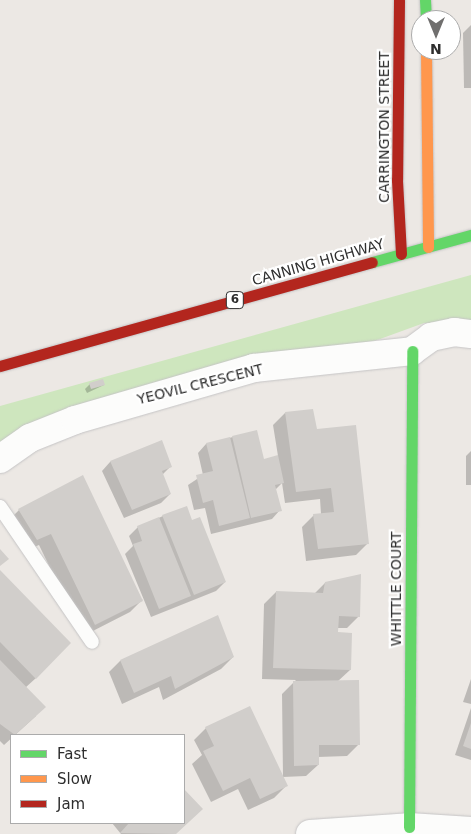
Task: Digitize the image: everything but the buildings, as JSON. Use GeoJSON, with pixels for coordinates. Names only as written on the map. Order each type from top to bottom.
{"type":"FeatureCollection","features":[{"type":"Feature","properties":{"kind":"main road","name":"CARRINGTON STREET"},"geometry":{"type":"LineString","coordinates":[[399,0],[397,180],[401,254]]}},
{"type":"Feature","properties":{"kind":"main road"},"geometry":{"type":"LineString","coordinates":[[426,60],[428,247]]}},
{"type":"Feature","properties":{"kind":"main road","name":"CANNING HIGHWAY"},"geometry":{"type":"LineString","coordinates":[[0,366],[471,235]]}},
{"type":"Feature","properties":{"kind":"main road","name":"WHITTLE COURT"},"geometry":{"type":"LineString","coordinates":[[409,826],[412,351]]}},
{"type":"Feature","properties":{"kind":"street"},"geometry":{"type":"LineString","coordinates":[[412,351],[431,337],[454,332],[471,334]]}},
{"type":"Feature","properties":{"kind":"street","name":"YEOVIL CRESCENT"},"geometry":{"type":"LineString","coordinates":[[0,458],[30,438],[75,420],[254,368],[412,351]]}},
{"type":"Feature","properties":{"kind":"street"},"geometry":{"type":"LineString","coordinates":[[310,834],[409,826],[471,830]]}},
{"type":"Feature","properties":{"kind":"lane"},"geometry":{"type":"LineString","coordinates":[[0,507],[92,642]]}},
{"type":"Feature","properties":{"kind":"green space"},"geometry":{"type":"Polygon","coordinates":[[[471,275],[471,323],[424,323],[380,339],[0,446],[0,406],[471,275]]]}},
{"type":"Feature","properties":{"kind":"traffic: fast"},"geometry":{"type":"LineString","coordinates":[[425,0],[426,10]]}},
{"type":"Feature","properties":{"kind":"traffic: fast"},"geometry":{"type":"LineString","coordinates":[[372,262],[471,235]]}},
{"type":"Feature","properties":{"kind":"traffic: fast"},"geometry":{"type":"LineString","coordinates":[[409,827],[412,351]]}},
{"type":"Feature","properties":{"kind":"traffic: slow"},"geometry":{"type":"LineString","coordinates":[[426,60],[428,247]]}},
{"type":"Feature","properties":{"kind":"traffic: jam"},"geometry":{"type":"LineString","coordinates":[[399,0],[397,180],[401,254]]}},
{"type":"Feature","properties":{"kind":"traffic: jam"},"geometry":{"type":"LineString","coordinates":[[0,366],[372,262]]}}]}
